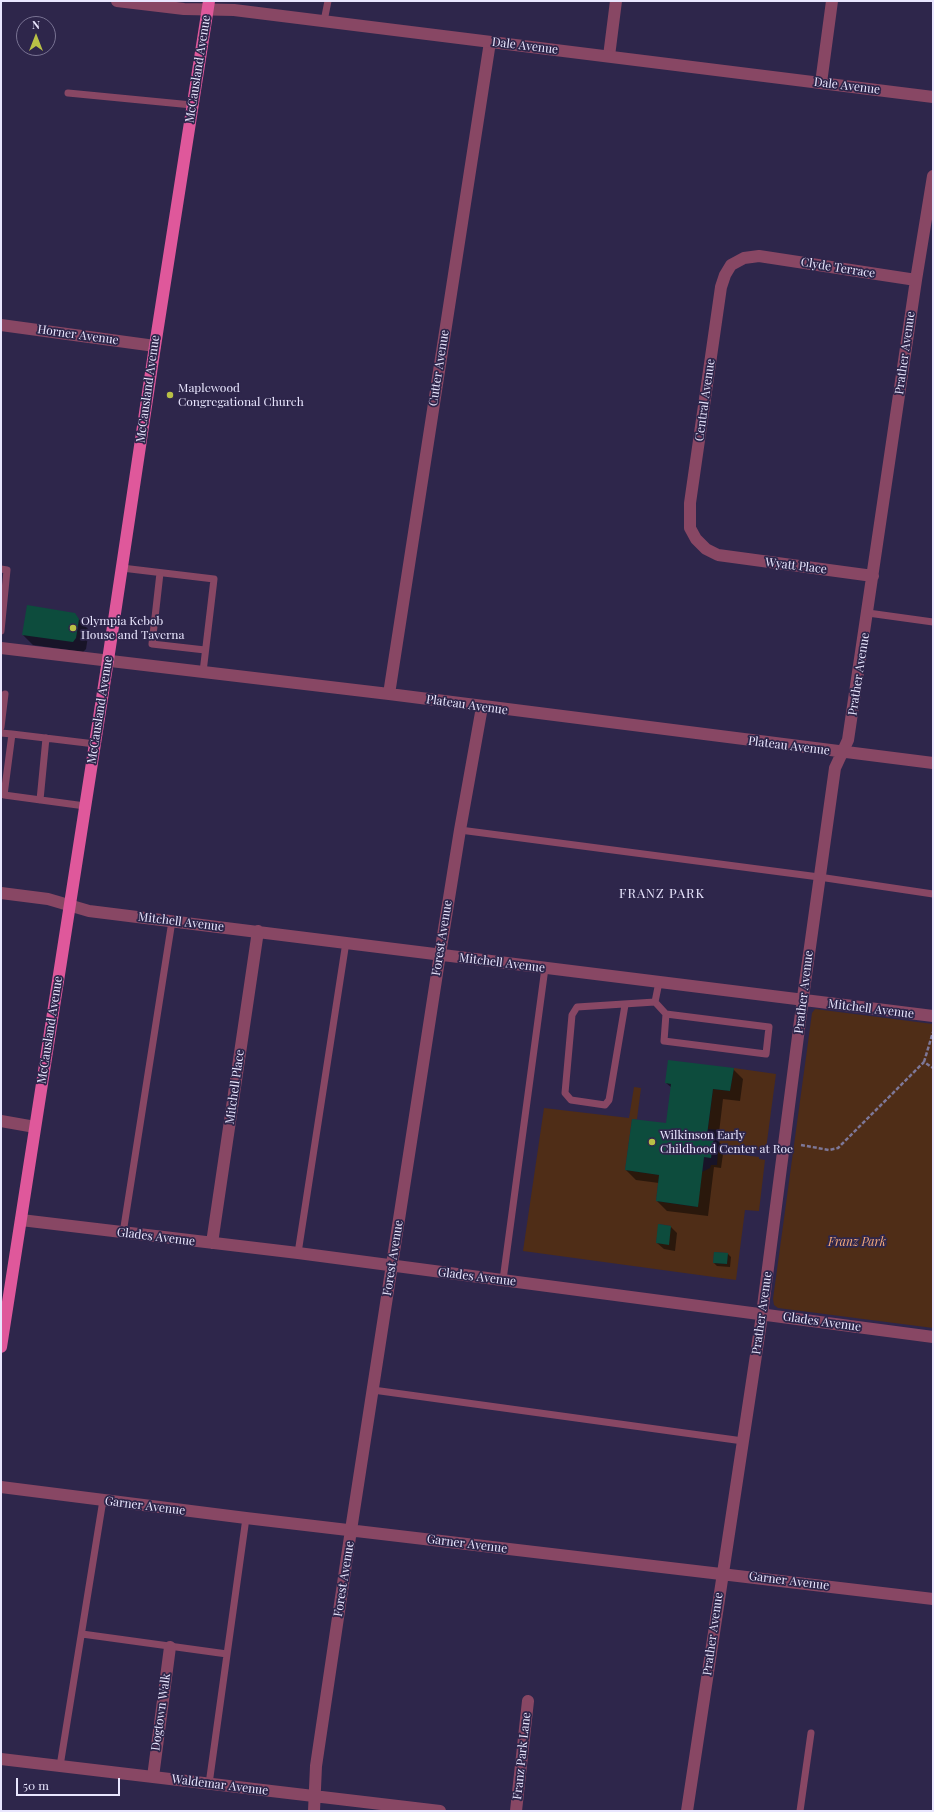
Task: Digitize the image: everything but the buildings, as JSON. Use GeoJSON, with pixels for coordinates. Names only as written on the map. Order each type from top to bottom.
{"type":"FeatureCollection","features":[{"type":"Feature","properties":{"kind":"main road","name":"McCausland Avenue"},"geometry":{"type":"LineString","coordinates":[[1,1347],[208,6]]}},
{"type":"Feature","properties":{"kind":"street","name":"Dale Avenue"},"geometry":{"type":"LineString","coordinates":[[117,1],[184,9],[208,6],[933,97]]}},
{"type":"Feature","properties":{"kind":"street"},"geometry":{"type":"LineString","coordinates":[[609,56],[616,1]]}},
{"type":"Feature","properties":{"kind":"street"},"geometry":{"type":"LineString","coordinates":[[821,83],[832,1]]}},
{"type":"Feature","properties":{"kind":"street","name":"Cutter Avenue"},"geometry":{"type":"LineString","coordinates":[[389,694],[490,42]]}},
{"type":"Feature","properties":{"kind":"street","name":"Prather Avenue"},"geometry":{"type":"LineString","coordinates":[[687,1811],[762,1314],[819,877],[835,768],[848,740],[916,280],[932,190],[933,176]]}},
{"type":"Feature","properties":{"kind":"street","name":"Clyde Terrace"},"geometry":{"type":"LineString","coordinates":[[759,256],[916,280]]}},
{"type":"Feature","properties":{"kind":"street","name":"Central Avenue"},"geometry":{"type":"LineString","coordinates":[[718,556],[706,550],[696,539],[690,528],[690,503],[720,295],[725,275],[731,264],[744,258],[759,256]]}},
{"type":"Feature","properties":{"kind":"street","name":"Horner Avenue"},"geometry":{"type":"LineString","coordinates":[[1,325],[155,346]]}},
{"type":"Feature","properties":{"kind":"street","name":"Wyatt Place"},"geometry":{"type":"LineString","coordinates":[[718,556],[873,576]]}},
{"type":"Feature","properties":{"kind":"street","name":"Plateau Avenue"},"geometry":{"type":"LineString","coordinates":[[1,648],[389,694],[933,763]]}},
{"type":"Feature","properties":{"kind":"street","name":"Forest Avenue"},"geometry":{"type":"LineString","coordinates":[[314,1811],[316,1766],[351,1530],[439,955],[482,707]]}},
{"type":"Feature","properties":{"kind":"street","name":"Mitchell Avenue"},"geometry":{"type":"LineString","coordinates":[[1,893],[48,899],[89,911],[172,920],[439,955],[933,1016]]}},
{"type":"Feature","properties":{"kind":"street","name":"Mitchell Place"},"geometry":{"type":"LineString","coordinates":[[212,1243],[258,931]]}},
{"type":"Feature","properties":{"kind":"street"},"geometry":{"type":"LineString","coordinates":[[1,1121],[35,1126]]}},
{"type":"Feature","properties":{"kind":"street","name":"Glades Avenue"},"geometry":{"type":"LineString","coordinates":[[21,1220],[298,1253],[933,1337]]}},
{"type":"Feature","properties":{"kind":"street","name":"Garner Avenue"},"geometry":{"type":"LineString","coordinates":[[1,1487],[246,1518],[933,1599]]}},
{"type":"Feature","properties":{"kind":"street","name":"Dogtown Walk"},"geometry":{"type":"LineString","coordinates":[[153,1777],[170,1646]]}},
{"type":"Feature","properties":{"kind":"street","name":"Franz Park Lane"},"geometry":{"type":"LineString","coordinates":[[516,1811],[528,1701]]}},
{"type":"Feature","properties":{"kind":"street","name":"Waldemar Avenue"},"geometry":{"type":"LineString","coordinates":[[1,1759],[440,1811]]}},
{"type":"Feature","properties":{"kind":"lane"},"geometry":{"type":"LineString","coordinates":[[324,21],[328,1]]}},
{"type":"Feature","properties":{"kind":"lane"},"geometry":{"type":"LineString","coordinates":[[68,93],[192,105]]}},
{"type":"Feature","properties":{"kind":"lane"},"geometry":{"type":"LineString","coordinates":[[122,568],[214,579],[203,672]]}},
{"type":"Feature","properties":{"kind":"lane"},"geometry":{"type":"LineString","coordinates":[[1,569],[7,570],[1,631]]}},
{"type":"Feature","properties":{"kind":"lane"},"geometry":{"type":"LineString","coordinates":[[160,573],[152,644],[205,650]]}},
{"type":"Feature","properties":{"kind":"lane"},"geometry":{"type":"LineString","coordinates":[[868,612],[933,622]]}},
{"type":"Feature","properties":{"kind":"lane"},"geometry":{"type":"LineString","coordinates":[[1,727],[5,694]]}},
{"type":"Feature","properties":{"kind":"lane"},"geometry":{"type":"LineString","coordinates":[[1,733],[95,744]]}},
{"type":"Feature","properties":{"kind":"lane"},"geometry":{"type":"LineString","coordinates":[[12,734],[4,795],[85,806]]}},
{"type":"Feature","properties":{"kind":"lane"},"geometry":{"type":"LineString","coordinates":[[40,800],[46,738]]}},
{"type":"Feature","properties":{"kind":"lane"},"geometry":{"type":"LineString","coordinates":[[460,830],[819,877],[933,894]]}},
{"type":"Feature","properties":{"kind":"lane"},"geometry":{"type":"LineString","coordinates":[[123,1233],[172,920]]}},
{"type":"Feature","properties":{"kind":"lane"},"geometry":{"type":"LineString","coordinates":[[298,1253],[346,942]]}},
{"type":"Feature","properties":{"kind":"lane"},"geometry":{"type":"LineString","coordinates":[[503,1280],[545,968]]}},
{"type":"Feature","properties":{"kind":"lane"},"geometry":{"type":"LineString","coordinates":[[655,1002],[660,982]]}},
{"type":"Feature","properties":{"kind":"lane"},"geometry":{"type":"LineString","coordinates":[[625,1005],[609,1100],[605,1105],[572,1100],[565,1093],[572,1015],[577,1007],[655,1002]]}},
{"type":"Feature","properties":{"kind":"lane"},"geometry":{"type":"LineString","coordinates":[[655,1002],[666,1014],[769,1027],[766,1054],[664,1041],[666,1014]]}},
{"type":"Feature","properties":{"kind":"lane"},"geometry":{"type":"LineString","coordinates":[[373,1390],[743,1441]]}},
{"type":"Feature","properties":{"kind":"lane"},"geometry":{"type":"LineString","coordinates":[[60,1766],[103,1500]]}},
{"type":"Feature","properties":{"kind":"lane"},"geometry":{"type":"LineString","coordinates":[[209,1784],[246,1518]]}},
{"type":"Feature","properties":{"kind":"lane"},"geometry":{"type":"LineString","coordinates":[[82,1634],[227,1654]]}},
{"type":"Feature","properties":{"kind":"lane"},"geometry":{"type":"LineString","coordinates":[[800,1811],[812,1733]]}},
{"type":"Feature","properties":{"kind":"path"},"geometry":{"type":"LineString","coordinates":[[801,1145],[829,1150],[838,1148],[924,1062],[933,1032]]}},
{"type":"Feature","properties":{"kind":"path"},"geometry":{"type":"LineString","coordinates":[[924,1062],[933,1068]]}},
{"type":"Feature","properties":{"kind":"green space","name":"Franz Park"},"geometry":{"type":"Polygon","coordinates":[[[815,1009],[933,1024],[933,1328],[778,1308],[774,1305],[773,1299],[812,1013],[815,1009]]]}},
{"type":"Feature","properties":{"kind":"green space"},"geometry":{"type":"Polygon","coordinates":[[[734,1068],[776,1074],[766,1149],[760,1148],[760,1150],[719,1145],[721,1130],[708,1129],[713,1089],[730,1091],[734,1068]]]}},
{"type":"Feature","properties":{"kind":"green space"},"geometry":{"type":"Polygon","coordinates":[[[634,1087],[641,1088],[637,1119],[632,1119],[625,1170],[659,1175],[656,1201],[697,1207],[702,1172],[710,1168],[711,1165],[717,1165],[718,1152],[759,1157],[759,1159],[765,1160],[759,1211],[745,1210],[736,1280],[523,1251],[544,1108],[629,1118],[634,1087]],[[659,1224],[656,1243],[668,1244],[671,1226],[659,1224]],[[714,1252],[713,1263],[727,1264],[728,1253],[714,1252]]]}},
{"type":"Feature","properties":{"kind":"place","name":"Maplewood Congregational Church"},"geometry":{"type":"Point","coordinates":[170,395]}},
{"type":"Feature","properties":{"kind":"place","name":"Olympia Kebob House and Taverna"},"geometry":{"type":"Point","coordinates":[73,628]}},
{"type":"Feature","properties":{"kind":"place","name":"Wilkinson Early Childhood Center at Roe"},"geometry":{"type":"Point","coordinates":[652,1142]}},
{"type":"Feature","properties":{"kind":"district","name":"FRANZ PARK"},"geometry":{"type":"Point","coordinates":[662,894]}}]}
